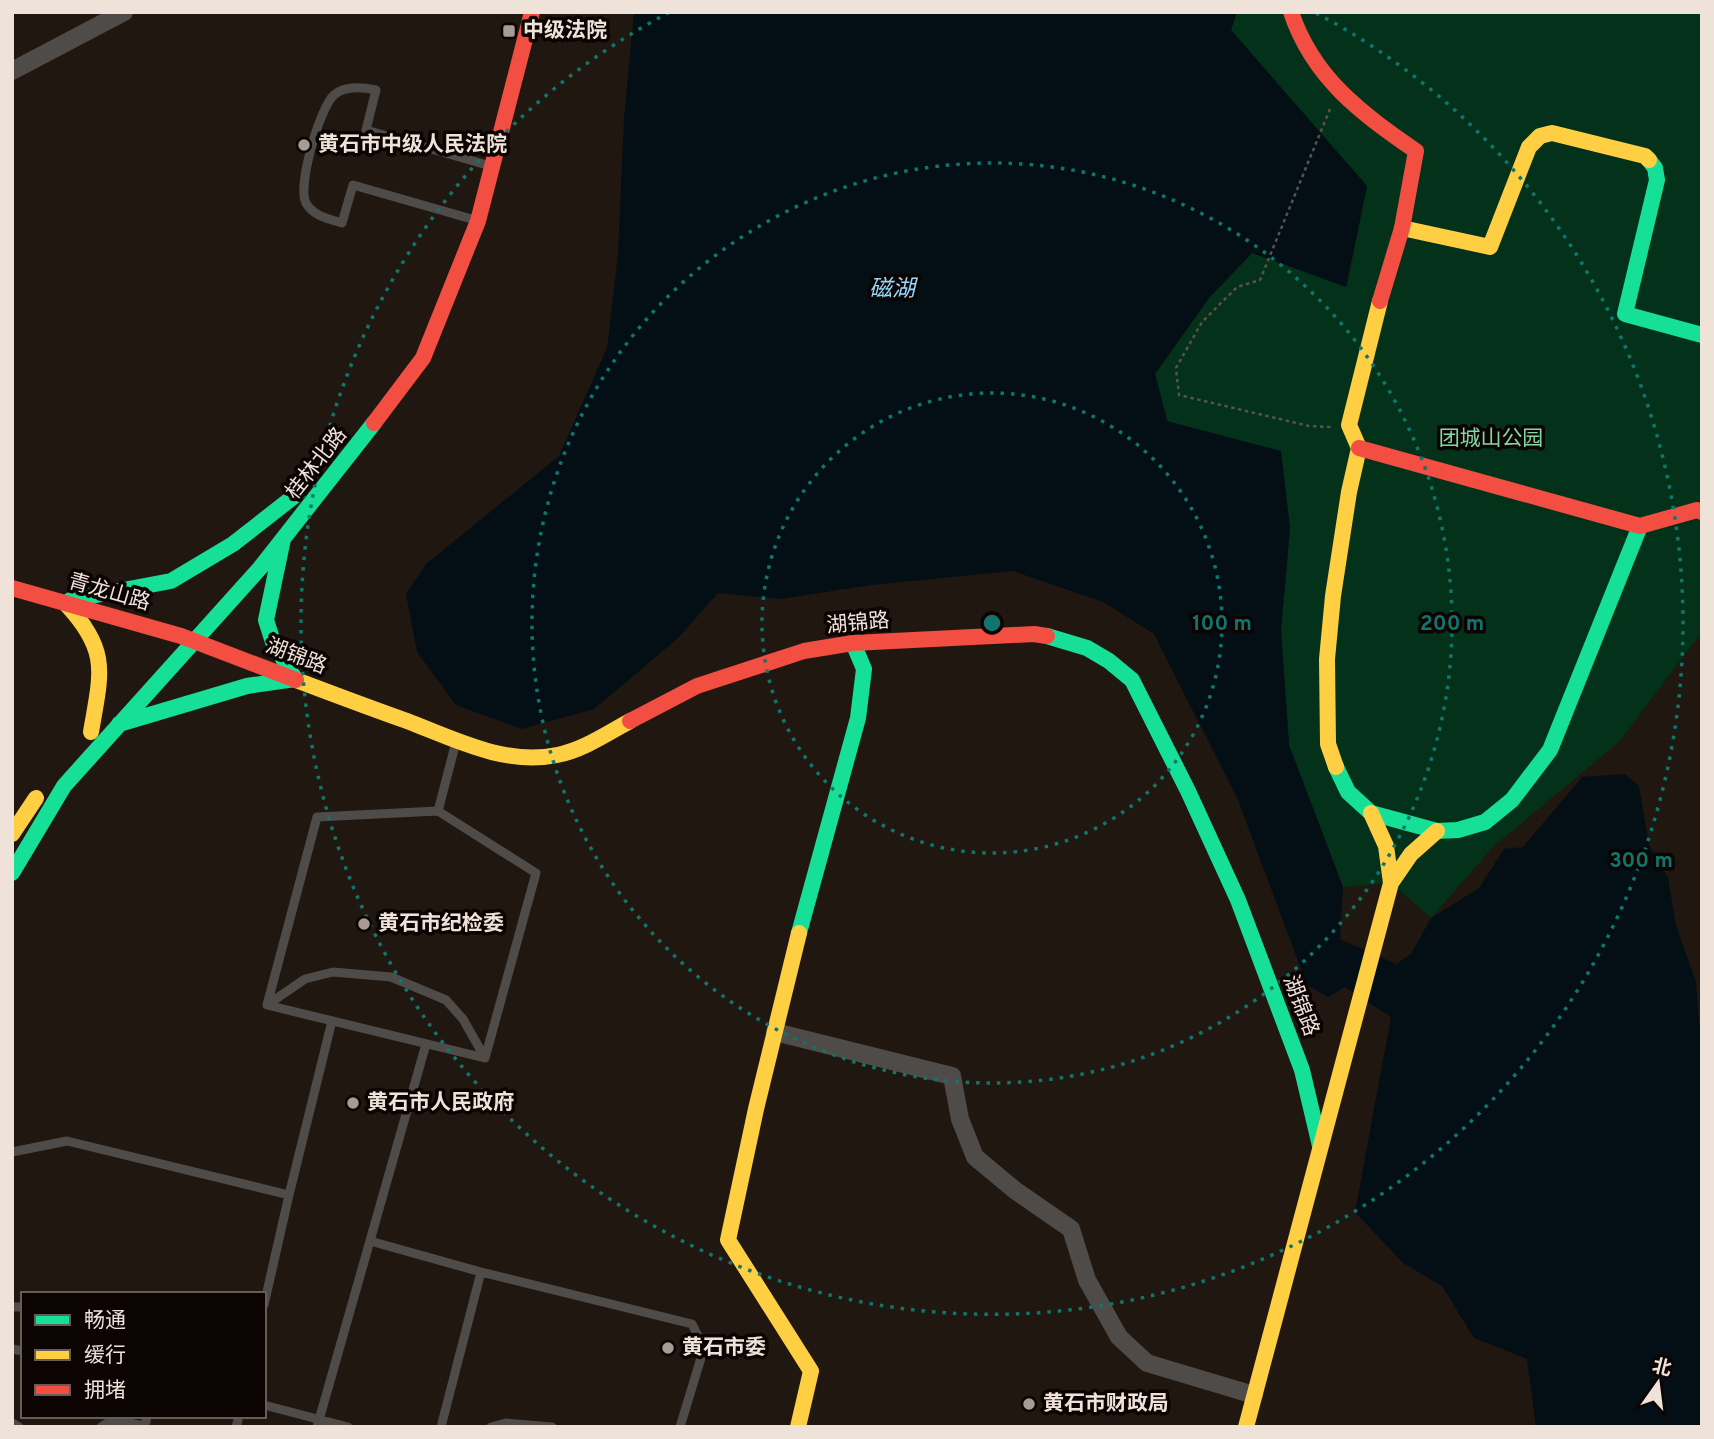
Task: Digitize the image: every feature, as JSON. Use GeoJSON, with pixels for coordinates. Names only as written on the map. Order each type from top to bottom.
{"type":"FeatureCollection","features":[{"type":"Feature","properties":{"kind":"street"},"geometry":{"type":"LineString","coordinates":[[12,71],[124,12]]}},
{"type":"Feature","properties":{"kind":"street","name":"桂林北路"},"geometry":{"type":"LineString","coordinates":[[63,601],[85,622],[97,644],[100,676],[87,736],[260,568],[337,474],[423,358],[478,221],[532,12]]}},
{"type":"Feature","properties":{"kind":"street"},"geometry":{"type":"LineString","coordinates":[[1291,12],[1295,29],[1312,60],[1338,90],[1370,120],[1416,151],[1402,228],[1374,320],[1349,425],[1359,448],[1349,492],[1333,596],[1327,659],[1328,744],[1339,778],[1348,792],[1371,813],[1383,833],[1390,858],[1391,883]]}},
{"type":"Feature","properties":{"kind":"street"},"geometry":{"type":"LineString","coordinates":[[1402,228],[1490,247],[1529,147],[1540,136],[1552,133],[1645,156],[1655,167],[1657,180],[1625,314],[1702,335]]}},
{"type":"Feature","properties":{"kind":"street"},"geometry":{"type":"LineString","coordinates":[[435,285],[450,249]]}},
{"type":"Feature","properties":{"kind":"street","name":"桂林北路"},"geometry":{"type":"LineString","coordinates":[[257,544],[368,405]]}},
{"type":"Feature","properties":{"kind":"street"},"geometry":{"type":"LineString","coordinates":[[1359,448],[1640,526],[1700,506]]}},
{"type":"Feature","properties":{"kind":"street"},"geometry":{"type":"LineString","coordinates":[[63,601],[171,581],[233,544],[305,484]]}},
{"type":"Feature","properties":{"kind":"street"},"geometry":{"type":"LineString","coordinates":[[1371,813],[1437,831],[1466,828],[1485,822],[1512,800],[1550,751],[1640,526]]}},
{"type":"Feature","properties":{"kind":"street"},"geometry":{"type":"LineString","coordinates":[[119,724],[247,686],[295,680],[273,642],[267,620],[283,539]]}},
{"type":"Feature","properties":{"kind":"street","name":"桂林北路"},"geometry":{"type":"LineString","coordinates":[[12,873],[64,786],[119,724],[187,638],[232,575]]}},
{"type":"Feature","properties":{"kind":"street","name":"青龙山路"},"geometry":{"type":"LineString","coordinates":[[12,588],[187,638]]}},
{"type":"Feature","properties":{"kind":"street","name":"湖锦路"},"geometry":{"type":"LineString","coordinates":[[187,638],[456,740],[499,754],[532,758],[559,755],[587,744],[706,683],[804,651],[853,643],[1034,634],[1062,638],[1090,647],[1112,661],[1132,680],[1214,846],[1238,900],[1302,1070],[1320,1146]]}},
{"type":"Feature","properties":{"kind":"street"},"geometry":{"type":"LineString","coordinates":[[798,1427],[811,1371],[728,1240],[775,1032],[858,718],[864,669],[853,643]]}},
{"type":"Feature","properties":{"kind":"street"},"geometry":{"type":"LineString","coordinates":[[12,834],[46,783]]}},
{"type":"Feature","properties":{"kind":"street"},"geometry":{"type":"LineString","coordinates":[[1391,883],[1411,852],[1437,831]]}},
{"type":"Feature","properties":{"kind":"street","name":"湖锦路"},"geometry":{"type":"LineString","coordinates":[[1246,1427],[1391,883]]}},
{"type":"Feature","properties":{"kind":"street"},"geometry":{"type":"LineString","coordinates":[[775,1032],[952,1076],[960,1119],[975,1157],[1016,1191],[1071,1230],[1087,1280],[1119,1338],[1147,1363],[1254,1395]]}},
{"type":"Feature","properties":{"kind":"lane"},"geometry":{"type":"LineString","coordinates":[[478,221],[353,184],[342,223],[312,212],[304,200],[305,176],[324,111],[336,93],[350,88],[376,90],[366,130],[492,166]]}},
{"type":"Feature","properties":{"kind":"lane"},"geometry":{"type":"LineString","coordinates":[[438,811],[456,740]]}},
{"type":"Feature","properties":{"kind":"lane"},"geometry":{"type":"LineString","coordinates":[[267,1005],[317,817],[438,811],[536,873],[485,1058]]}},
{"type":"Feature","properties":{"kind":"lane"},"geometry":{"type":"LineString","coordinates":[[267,1005],[305,979],[333,972],[391,977],[446,1000],[463,1018],[485,1058]]}},
{"type":"Feature","properties":{"kind":"lane"},"geometry":{"type":"LineString","coordinates":[[267,1005],[485,1058]]}},
{"type":"Feature","properties":{"kind":"lane"},"geometry":{"type":"LineString","coordinates":[[266,1296],[332,1021]]}},
{"type":"Feature","properties":{"kind":"lane"},"geometry":{"type":"LineString","coordinates":[[318,1423],[426,1044]]}},
{"type":"Feature","properties":{"kind":"lane"},"geometry":{"type":"LineString","coordinates":[[12,1152],[67,1141],[289,1195]]}},
{"type":"Feature","properties":{"kind":"lane"},"geometry":{"type":"LineString","coordinates":[[370,1241],[481,1272],[692,1324],[704,1348],[680,1427]]}},
{"type":"Feature","properties":{"kind":"lane"},"geometry":{"type":"LineString","coordinates":[[441,1427],[481,1272]]}},
{"type":"Feature","properties":{"kind":"lane"},"geometry":{"type":"LineString","coordinates":[[266,1406],[318,1423],[348,1427]]}},
{"type":"Feature","properties":{"kind":"lane"},"geometry":{"type":"LineString","coordinates":[[101,1427],[112,1420],[145,1426],[147,1418]]}},
{"type":"Feature","properties":{"kind":"lane"},"geometry":{"type":"LineString","coordinates":[[12,1423],[19,1427]]}},
{"type":"Feature","properties":{"kind":"lane"},"geometry":{"type":"LineString","coordinates":[[491,1427],[506,1423],[552,1427]]}},
{"type":"Feature","properties":{"kind":"path"},"geometry":{"type":"LineString","coordinates":[[1329,111],[1260,280],[1237,287],[1202,322],[1177,368],[1180,395],[1309,426],[1333,427]]}},
{"type":"Feature","properties":{"kind":"green space","name":"团城山公园"},"geometry":{"type":"Polygon","coordinates":[[[1237,12],[1702,12],[1702,632],[1619,742],[1494,846],[1431,918],[1391,883],[1343,887],[1289,745],[1281,630],[1290,528],[1281,452],[1168,422],[1155,374],[1209,298],[1253,252],[1347,286],[1367,186],[1230,30],[1237,12]]]}},
{"type":"Feature","properties":{"kind":"water","name":"磁湖"},"geometry":{"type":"Polygon","coordinates":[[[634,12],[1237,12],[1231,30],[1367,186],[1346,287],[1252,253],[1209,298],[1155,374],[1167,421],[1281,451],[1290,528],[1281,630],[1289,745],[1343,887],[1340,939],[1396,964],[1411,954],[1431,918],[1479,888],[1504,849],[1523,847],[1582,777],[1625,774],[1639,786],[1649,845],[1668,878],[1676,925],[1696,982],[1699,1023],[1702,1026],[1702,1427],[1536,1427],[1527,1359],[1474,1338],[1442,1286],[1403,1263],[1355,1212],[1391,1017],[1345,987],[1328,997],[1307,985],[1238,800],[1154,634],[1103,602],[1013,571],[871,585],[781,599],[718,593],[677,639],[594,709],[522,729],[456,705],[417,652],[406,594],[426,564],[559,456],[607,348],[618,254],[624,118],[634,12]]]}},
{"type":"Feature","properties":{"kind":"traffic: fast"},"geometry":{"type":"LineString","coordinates":[[1649,160],[1655,168],[1657,180],[1625,314],[1702,335]]}},
{"type":"Feature","properties":{"kind":"traffic: fast"},"geometry":{"type":"LineString","coordinates":[[12,873],[64,786],[260,568],[374,423]]}},
{"type":"Feature","properties":{"kind":"traffic: fast"},"geometry":{"type":"LineString","coordinates":[[70,600],[171,581],[233,544],[297,494]]}},
{"type":"Feature","properties":{"kind":"traffic: fast"},"geometry":{"type":"LineString","coordinates":[[1336,767],[1348,792],[1371,813],[1437,831],[1458,830],[1485,822],[1512,800],[1550,750],[1640,526]]}},
{"type":"Feature","properties":{"kind":"traffic: fast"},"geometry":{"type":"LineString","coordinates":[[119,724],[247,686],[295,679],[273,642],[266,620],[283,539]]}},
{"type":"Feature","properties":{"kind":"traffic: fast"},"geometry":{"type":"LineString","coordinates":[[1047,636],[1087,648],[1109,661],[1132,680],[1188,791],[1238,900],[1302,1070],[1320,1146]]}},
{"type":"Feature","properties":{"kind":"traffic: fast"},"geometry":{"type":"LineString","coordinates":[[799,933],[858,718],[864,669],[853,643]]}},
{"type":"Feature","properties":{"kind":"traffic: slow"},"geometry":{"type":"LineString","coordinates":[[1402,228],[1490,247],[1529,147],[1540,136],[1552,133],[1645,156],[1649,160]]}},
{"type":"Feature","properties":{"kind":"traffic: slow"},"geometry":{"type":"LineString","coordinates":[[1336,767],[1328,744],[1327,659],[1333,596],[1349,492],[1359,448],[1349,425],[1380,301]]}},
{"type":"Feature","properties":{"kind":"traffic: slow"},"geometry":{"type":"LineString","coordinates":[[66,604],[90,636],[99,664],[91,732]]}},
{"type":"Feature","properties":{"kind":"traffic: slow"},"geometry":{"type":"LineString","coordinates":[[296,680],[462,743],[519,757],[567,753],[630,721]]}},
{"type":"Feature","properties":{"kind":"traffic: slow"},"geometry":{"type":"LineString","coordinates":[[12,834],[36,798]]}},
{"type":"Feature","properties":{"kind":"traffic: slow"},"geometry":{"type":"LineString","coordinates":[[1246,1427],[1391,883],[1386,846],[1371,813]]}},
{"type":"Feature","properties":{"kind":"traffic: slow"},"geometry":{"type":"LineString","coordinates":[[1391,883],[1411,854],[1437,831]]}},
{"type":"Feature","properties":{"kind":"traffic: slow"},"geometry":{"type":"LineString","coordinates":[[798,1427],[811,1371],[728,1240],[756,1109],[799,933]]}},
{"type":"Feature","properties":{"kind":"traffic: jam"},"geometry":{"type":"LineString","coordinates":[[374,423],[423,358],[478,221],[532,12]]}},
{"type":"Feature","properties":{"kind":"traffic: jam"},"geometry":{"type":"LineString","coordinates":[[1291,12],[1312,56],[1341,92],[1376,123],[1416,151],[1402,228],[1380,301]]}},
{"type":"Feature","properties":{"kind":"traffic: jam"},"geometry":{"type":"LineString","coordinates":[[1359,448],[1640,526],[1697,510],[1702,512]]}},
{"type":"Feature","properties":{"kind":"traffic: jam"},"geometry":{"type":"LineString","coordinates":[[12,588],[181,636],[296,680]]}},
{"type":"Feature","properties":{"kind":"traffic: jam"},"geometry":{"type":"LineString","coordinates":[[630,721],[697,686],[804,651],[853,643],[1034,634],[1047,636]]}},
{"type":"Feature","properties":{"kind":"place","name":"中级法院"},"geometry":{"type":"Point","coordinates":[509,31]}},
{"type":"Feature","properties":{"kind":"place","name":"黄石市中级人民法院"},"geometry":{"type":"Point","coordinates":[304,145]}},
{"type":"Feature","properties":{"kind":"place","name":"黄石市纪检委"},"geometry":{"type":"Point","coordinates":[364,924]}},
{"type":"Feature","properties":{"kind":"place","name":"黄石市人民政府"},"geometry":{"type":"Point","coordinates":[353,1103]}},
{"type":"Feature","properties":{"kind":"place","name":"黄石市委"},"geometry":{"type":"Point","coordinates":[668,1348]}},
{"type":"Feature","properties":{"kind":"place","name":"黄石市财政局"},"geometry":{"type":"Point","coordinates":[1029,1404]}}]}
